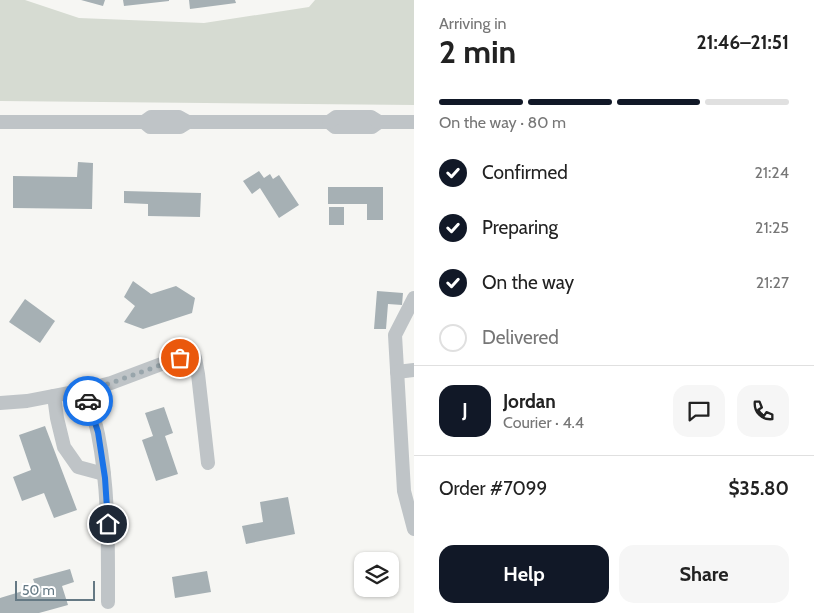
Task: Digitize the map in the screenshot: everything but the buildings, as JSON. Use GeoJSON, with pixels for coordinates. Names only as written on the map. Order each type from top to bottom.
{"type":"FeatureCollection","features":[{"type":"Feature","properties":{"kind":"street"},"geometry":{"type":"LineString","coordinates":[[0,122],[144,122],[152,116],[179,117],[188,122],[329,122],[336,116],[371,117],[378,122],[414,122]]}},
{"type":"Feature","properties":{"kind":"street"},"geometry":{"type":"LineString","coordinates":[[413,520],[404,491],[407,410],[397,372],[395,335],[414,298]]}},
{"type":"Feature","properties":{"kind":"street"},"geometry":{"type":"LineString","coordinates":[[0,403],[27,401],[84,390],[111,383],[180,358],[194,358],[198,374],[208,463]]}},
{"type":"Feature","properties":{"kind":"street"},"geometry":{"type":"LineString","coordinates":[[397,372],[414,370]]}},
{"type":"Feature","properties":{"kind":"street"},"geometry":{"type":"LineString","coordinates":[[84,390],[98,432],[104,474],[109,539],[108,602]]}},
{"type":"Feature","properties":{"kind":"street"},"geometry":{"type":"LineString","coordinates":[[54,396],[64,447],[78,467],[90,472],[104,474]]}},
{"type":"Feature","properties":{"kind":"shaded area"},"geometry":{"type":"Polygon","coordinates":[[[0,0],[25,0],[79,18],[204,23],[309,7],[315,0],[414,0],[414,105],[0,101],[0,0]]]}},
{"type":"Feature","properties":{"kind":"way so far"},"geometry":{"type":"LineString","coordinates":[[88,401],[84,390],[111,383],[180,358]]}},
{"type":"Feature","properties":{"kind":"route"},"geometry":{"type":"LineString","coordinates":[[88,401],[98,432],[105,478],[108,524]]}}]}
